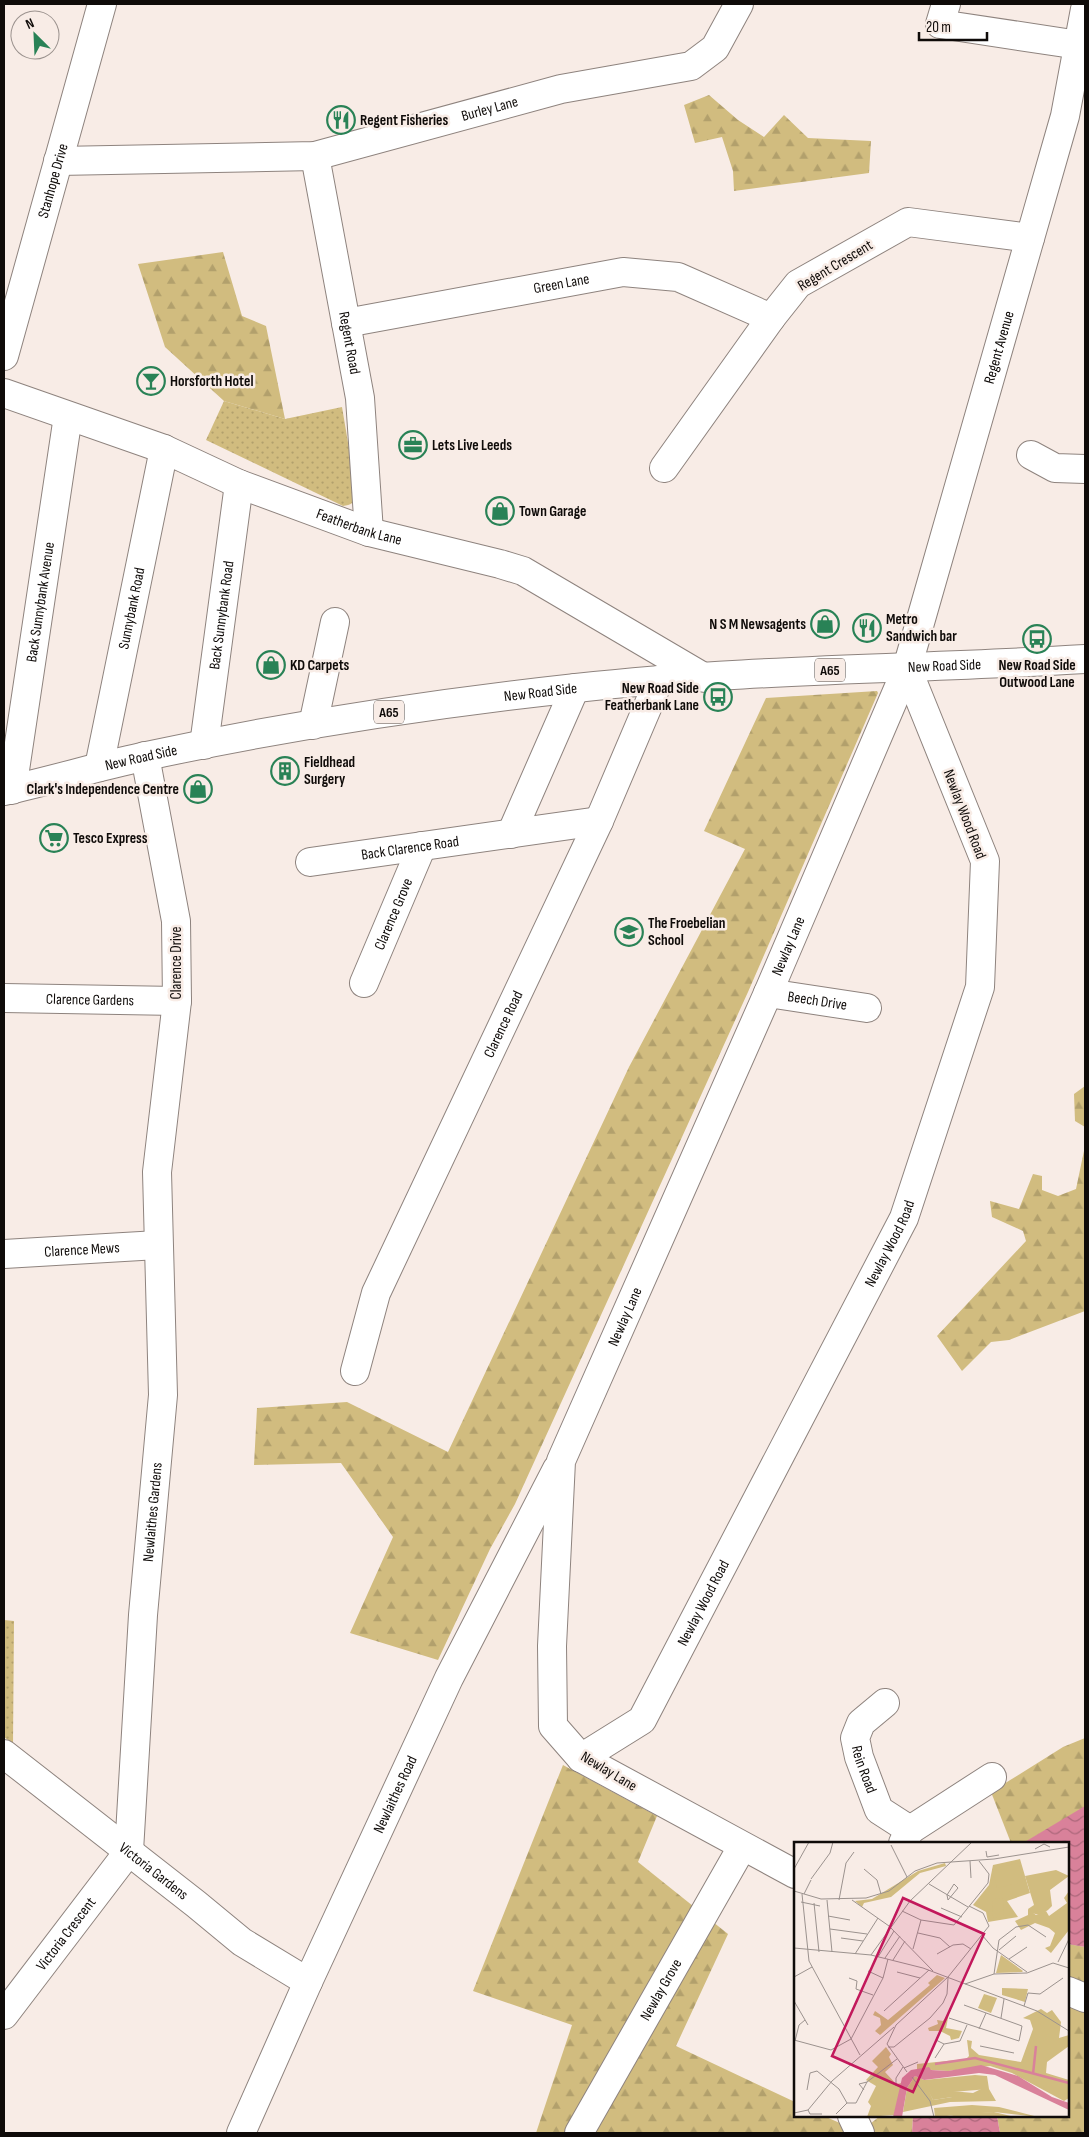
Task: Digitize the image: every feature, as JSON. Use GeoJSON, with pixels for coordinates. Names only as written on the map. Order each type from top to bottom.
{"type":"FeatureCollection","features":[{"type":"Feature","properties":{"kind":"street","name":"Stanhope Drive"},"geometry":{"type":"LineString","coordinates":[[4,356],[102,4]]}},
{"type":"Feature","properties":{"kind":"street","name":"Burley Lane"},"geometry":{"type":"LineString","coordinates":[[58,161],[315,156],[561,89],[691,66],[715,48],[739,4]]}},
{"type":"Feature","properties":{"kind":"street"},"geometry":{"type":"LineString","coordinates":[[946,4],[940,24],[1083,26]]}},
{"type":"Feature","properties":{"kind":"street","name":"Regent Avenue"},"geometry":{"type":"LineString","coordinates":[[907,668],[1065,116],[1083,26]]}},
{"type":"Feature","properties":{"kind":"street","name":"Regent Road"},"geometry":{"type":"LineString","coordinates":[[315,156],[360,398],[369,532]]}},
{"type":"Feature","properties":{"kind":"street","name":"Regent Crescent"},"geometry":{"type":"LineString","coordinates":[[664,468],[771,318],[798,284],[908,222],[1030,238]]}},
{"type":"Feature","properties":{"kind":"street","name":"Green Lane"},"geometry":{"type":"LineString","coordinates":[[346,323],[623,272],[678,277],[771,318]]}},
{"type":"Feature","properties":{"kind":"street","name":"Featherbank Lane"},"geometry":{"type":"LineString","coordinates":[[4,394],[164,449],[240,484],[369,532],[523,571],[705,678]]}},
{"type":"Feature","properties":{"kind":"street","name":"Back Sunnybank Avenue"},"geometry":{"type":"LineString","coordinates":[[8,791],[68,416]]}},
{"type":"Feature","properties":{"kind":"street","name":"Sunnybank Road"},"geometry":{"type":"LineString","coordinates":[[99,767],[164,449]]}},
{"type":"Feature","properties":{"kind":"street"},"geometry":{"type":"LineString","coordinates":[[1031,455],[1055,468],[1085,469]]}},
{"type":"Feature","properties":{"kind":"street","name":"Back Sunnybank Road"},"geometry":{"type":"LineString","coordinates":[[204,745],[240,484]]}},
{"type":"Feature","properties":{"kind":"street"},"geometry":{"type":"LineString","coordinates":[[314,724],[336,622]]}},
{"type":"Feature","properties":{"kind":"street","name":"New Road Side"},"geometry":{"type":"LineString","coordinates":[[8,791],[145,756],[314,724],[575,688],[659,680],[1085,659]]}},
{"type":"Feature","properties":{"kind":"street","name":"Newlay Lane"},"geometry":{"type":"LineString","coordinates":[[794,1873],[581,1758],[553,1726],[552,1646],[561,1461],[768,993],[907,668]]}},
{"type":"Feature","properties":{"kind":"street","name":"Newlay Wood Road"},"geometry":{"type":"LineString","coordinates":[[581,1758],[642,1720],[904,1218],[980,987],[985,862],[907,668]]}},
{"type":"Feature","properties":{"kind":"street","name":"Clarence Road"},"geometry":{"type":"LineString","coordinates":[[355,1371],[376,1294],[599,821],[659,680]]}},
{"type":"Feature","properties":{"kind":"street"},"geometry":{"type":"LineString","coordinates":[[511,834],[575,688]]}},
{"type":"Feature","properties":{"kind":"street","name":"Clarence Drive"},"geometry":{"type":"LineString","coordinates":[[145,756],[176,921],[176,1001],[157,1172]]}},
{"type":"Feature","properties":{"kind":"street","name":"Back Clarence Road"},"geometry":{"type":"LineString","coordinates":[[310,862],[599,821]]}},
{"type":"Feature","properties":{"kind":"street","name":"Clarence Grove"},"geometry":{"type":"LineString","coordinates":[[364,983],[422,846]]}},
{"type":"Feature","properties":{"kind":"street","name":"Beech Drive"},"geometry":{"type":"LineString","coordinates":[[768,993],[867,1008]]}},
{"type":"Feature","properties":{"kind":"street","name":"Clarence Gardens"},"geometry":{"type":"LineString","coordinates":[[4,998],[176,1001]]}},
{"type":"Feature","properties":{"kind":"street","name":"Newlaithes Gardens"},"geometry":{"type":"LineString","coordinates":[[129,1851],[143,1615],[163,1395],[157,1172]]}},
{"type":"Feature","properties":{"kind":"street","name":"Clarence Mews"},"geometry":{"type":"LineString","coordinates":[[4,1254],[158,1245]]}},
{"type":"Feature","properties":{"kind":"street","name":"Newlaithes Road"},"geometry":{"type":"LineString","coordinates":[[241,2133],[308,1982],[449,1678],[561,1461]]}},
{"type":"Feature","properties":{"kind":"street","name":"Rein Road"},"geometry":{"type":"LineString","coordinates":[[885,1702],[861,1723],[854,1738],[859,1757],[879,1810],[907,1836],[992,1777]]}},
{"type":"Feature","properties":{"kind":"street","name":"Victoria Gardens"},"geometry":{"type":"LineString","coordinates":[[4,1754],[242,1942],[308,1982]]}},
{"type":"Feature","properties":{"kind":"street","name":"Newlay Grove"},"geometry":{"type":"LineString","coordinates":[[579,2133],[742,1847]]}},
{"type":"Feature","properties":{"kind":"street","name":"Victoria Crescent"},"geometry":{"type":"LineString","coordinates":[[4,2015],[129,1851]]}},
{"type":"Feature","properties":{"kind":"street"},"geometry":{"type":"LineString","coordinates":[[1069,1991],[1085,1998]]}},
{"type":"Feature","properties":{"kind":"street"},"geometry":{"type":"LineString","coordinates":[[852,2117],[860,2133]]}},
{"type":"Feature","properties":{"kind":"green space"},"geometry":{"type":"Polygon","coordinates":[[[709,95],[738,120],[764,137],[784,115],[808,138],[871,141],[869,173],[734,191],[733,171],[722,137],[695,143],[684,105],[709,95]]]}},
{"type":"Feature","properties":{"kind":"green space"},"geometry":{"type":"Polygon","coordinates":[[[223,252],[242,316],[266,326],[285,419],[224,401],[165,347],[138,264],[223,252]]]}},
{"type":"Feature","properties":{"kind":"green space"},"geometry":{"type":"Polygon","coordinates":[[[224,401],[285,419],[342,407],[357,496],[355,500],[343,506],[206,440],[224,401]]]}},
{"type":"Feature","properties":{"kind":"green space"},"geometry":{"type":"Polygon","coordinates":[[[877,691],[878,693],[748,992],[515,1504],[490,1549],[438,1660],[350,1633],[393,1537],[341,1463],[254,1465],[257,1408],[347,1402],[448,1452],[629,1067],[745,849],[704,831],[766,698],[877,691]]]}},
{"type":"Feature","properties":{"kind":"green space"},"geometry":{"type":"Polygon","coordinates":[[[1085,1086],[1085,1127],[1075,1121],[1074,1094],[1085,1086]]]}},
{"type":"Feature","properties":{"kind":"green space"},"geometry":{"type":"Polygon","coordinates":[[[1085,1146],[1085,1311],[1009,1340],[991,1342],[962,1371],[937,1336],[1026,1241],[1023,1231],[992,1217],[990,1201],[1019,1209],[1033,1174],[1042,1176],[1042,1190],[1058,1196],[1076,1189],[1085,1146]]]}},
{"type":"Feature","properties":{"kind":"green space"},"geometry":{"type":"Polygon","coordinates":[[[4,1620],[14,1621],[13,1744],[4,1737],[4,1620]]]}},
{"type":"Feature","properties":{"kind":"green space"},"geometry":{"type":"Polygon","coordinates":[[[1085,1738],[1085,1807],[1026,1842],[1011,1842],[991,1792],[1063,1747],[1085,1738]]]}},
{"type":"Feature","properties":{"kind":"green space"},"geometry":{"type":"Polygon","coordinates":[[[563,1765],[657,1816],[638,1862],[728,1934],[676,2046],[794,2102],[794,2117],[826,2117],[860,2132],[879,2117],[913,2117],[912,2133],[536,2133],[572,2025],[473,1991],[563,1765]]]}},
{"type":"Feature","properties":{"kind":"green space"},"geometry":{"type":"Polygon","coordinates":[[[1069,1944],[1085,1947],[1085,2133],[1000,2133],[997,2117],[1069,2117],[1069,1944]]]}},
{"type":"Feature","properties":{"kind":"water"},"geometry":{"type":"Polygon","coordinates":[[[1085,1806],[1085,1947],[1069,1944],[1069,1842],[1025,1842],[1085,1806]]]}},
{"type":"Feature","properties":{"kind":"water"},"geometry":{"type":"Polygon","coordinates":[[[913,2117],[997,2117],[1000,2133],[912,2133],[913,2117]]]}},
{"type":"Feature","properties":{"kind":"place","name":"Regent Fisheries"},"geometry":{"type":"Point","coordinates":[341,120]}},
{"type":"Feature","properties":{"kind":"place","name":"Horsforth Hotel"},"geometry":{"type":"Point","coordinates":[151,381]}},
{"type":"Feature","properties":{"kind":"place","name":"Lets Live Leeds"},"geometry":{"type":"Point","coordinates":[413,445]}},
{"type":"Feature","properties":{"kind":"place","name":"Town Garage"},"geometry":{"type":"Point","coordinates":[500,511]}},
{"type":"Feature","properties":{"kind":"place","name":"N S M Newsagents"},"geometry":{"type":"Point","coordinates":[825,624]}},
{"type":"Feature","properties":{"kind":"place","name":"Metro Sandwich bar"},"geometry":{"type":"Point","coordinates":[867,628]}},
{"type":"Feature","properties":{"kind":"place","name":"New Road Side Outwood Lane"},"geometry":{"type":"Point","coordinates":[1037,639]}},
{"type":"Feature","properties":{"kind":"place","name":"KD Carpets"},"geometry":{"type":"Point","coordinates":[271,665]}},
{"type":"Feature","properties":{"kind":"place","name":"New Road Side Featherbank Lane"},"geometry":{"type":"Point","coordinates":[718,697]}},
{"type":"Feature","properties":{"kind":"place","name":"Fieldhead Surgery"},"geometry":{"type":"Point","coordinates":[285,771]}},
{"type":"Feature","properties":{"kind":"place","name":"Clark's Independence Centre"},"geometry":{"type":"Point","coordinates":[198,789]}},
{"type":"Feature","properties":{"kind":"place","name":"Tesco Express"},"geometry":{"type":"Point","coordinates":[54,838]}},
{"type":"Feature","properties":{"kind":"place","name":"The Froebelian School"},"geometry":{"type":"Point","coordinates":[629,932]}}]}
